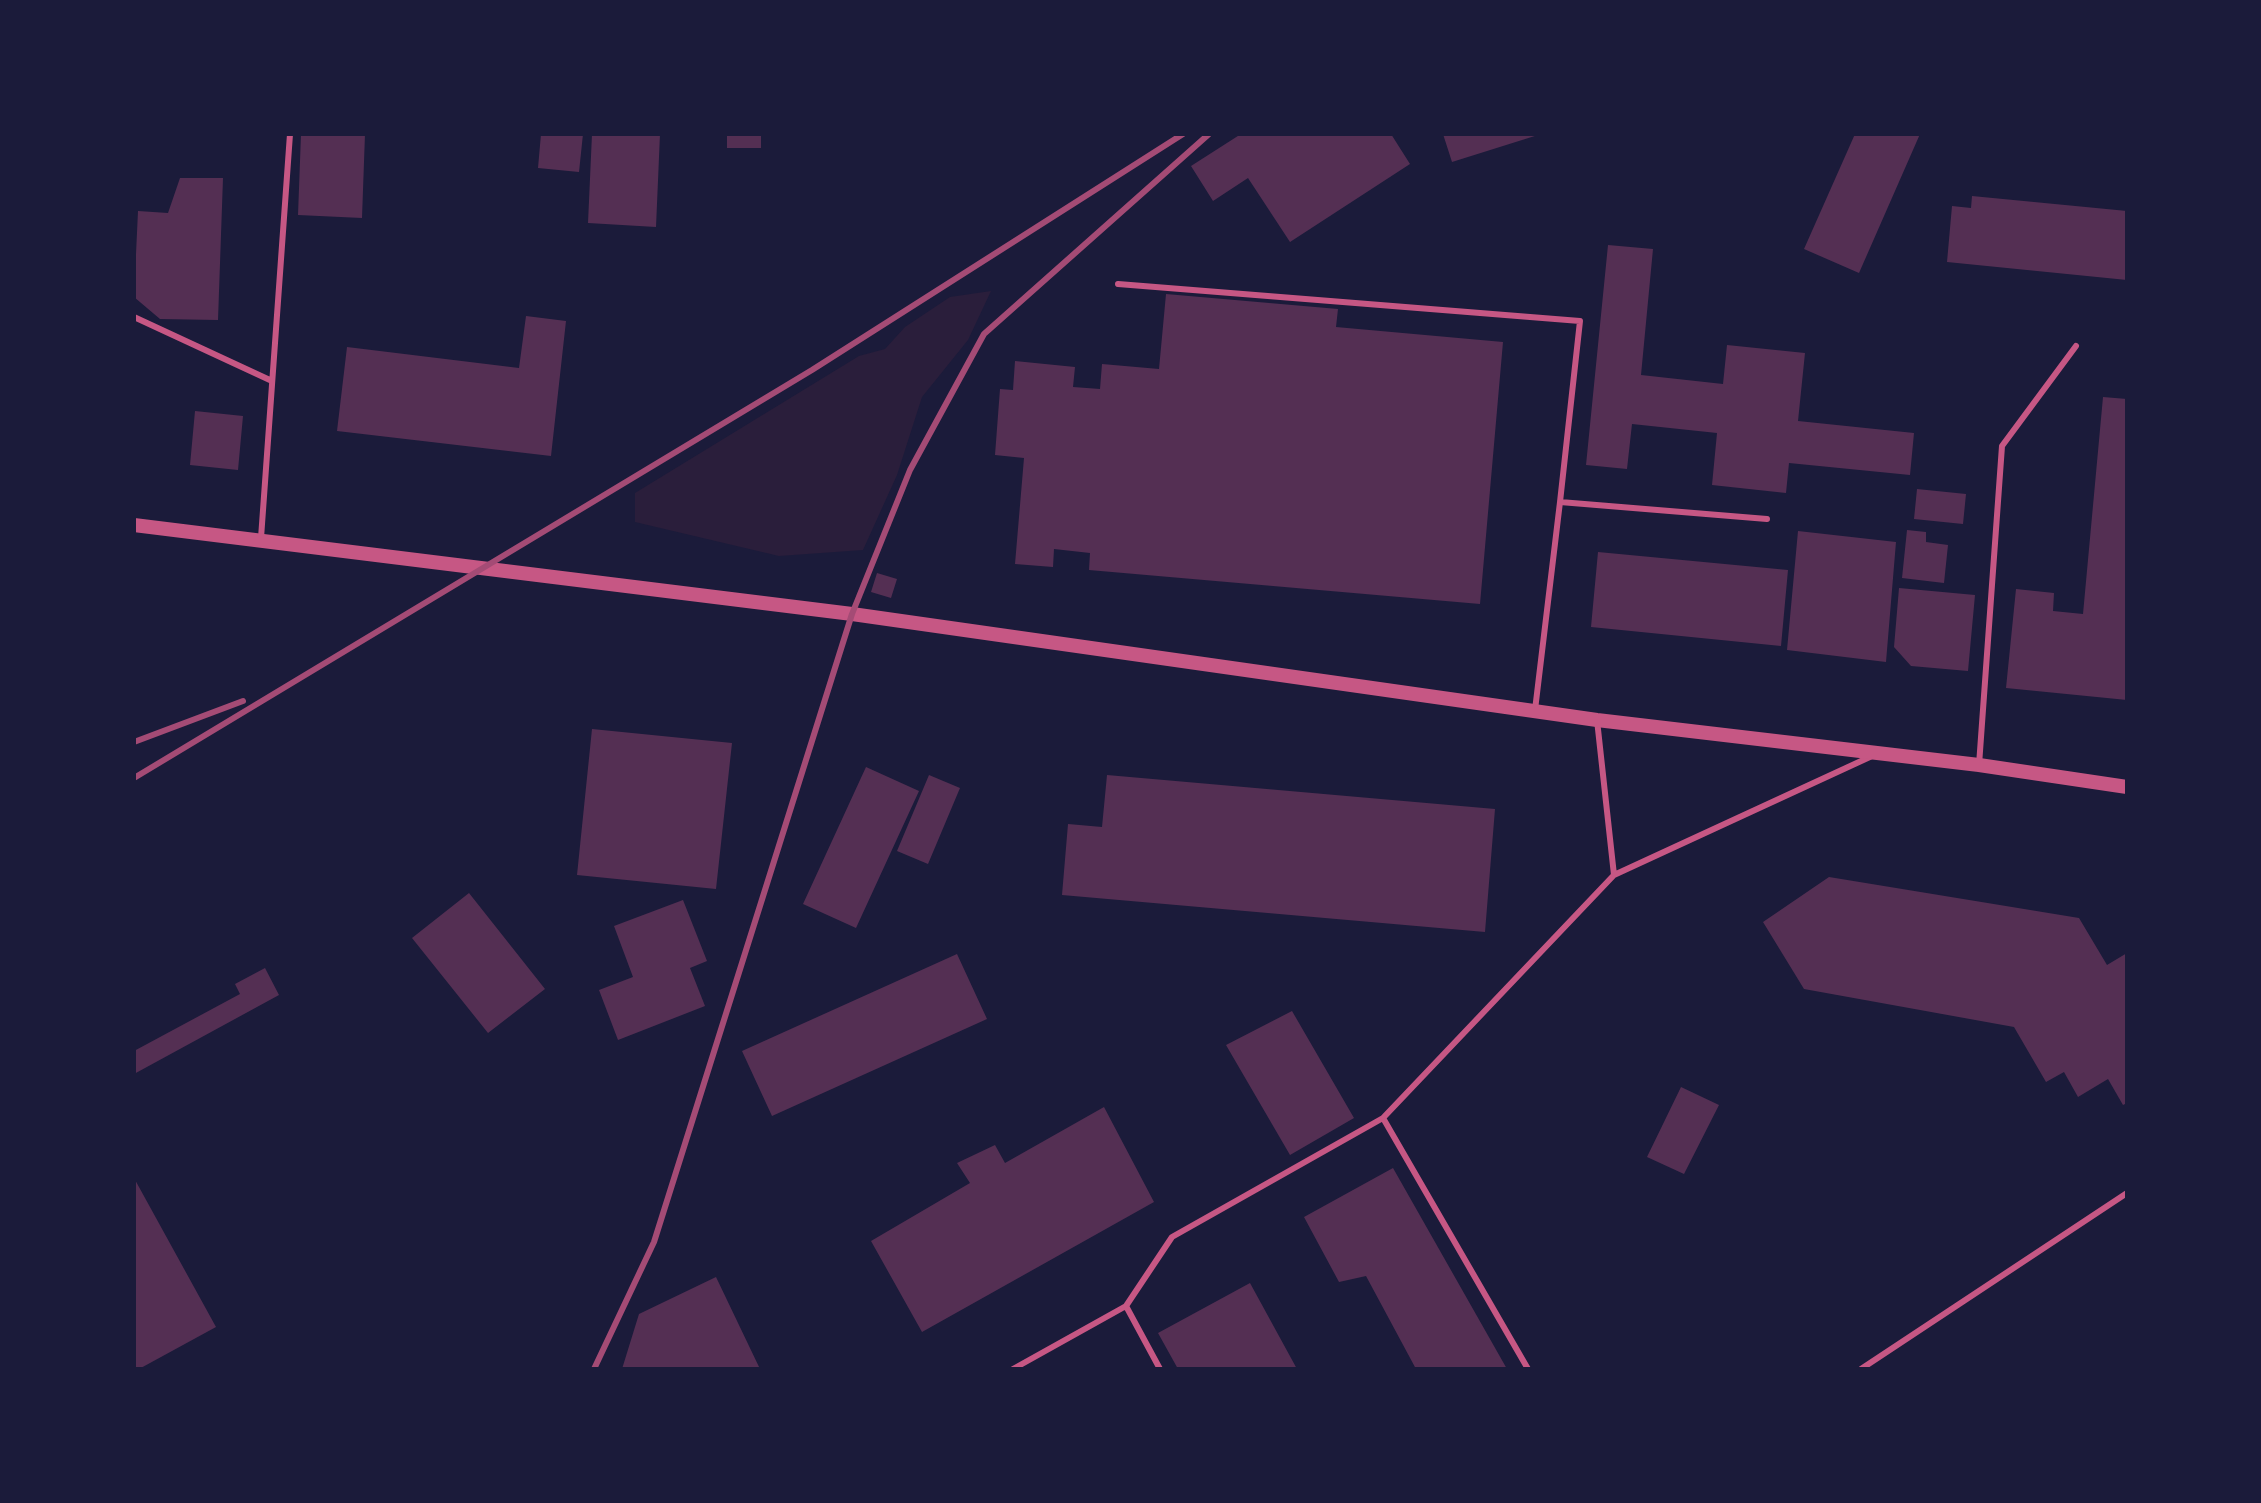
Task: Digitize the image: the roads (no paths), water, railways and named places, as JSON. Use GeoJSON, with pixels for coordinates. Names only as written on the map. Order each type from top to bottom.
{"type":"FeatureCollection","features":[{"type":"Feature","properties":{"kind":"street"},"geometry":{"type":"LineString","coordinates":[[134,525],[261,538],[852,614],[1597,720],[1979,765],[2127,787]]}},
{"type":"Feature","properties":{"kind":"lane"},"geometry":{"type":"LineString","coordinates":[[261,538],[290,134]]}},
{"type":"Feature","properties":{"kind":"lane"},"geometry":{"type":"LineString","coordinates":[[1118,284],[1580,321],[1535,711]]}},
{"type":"Feature","properties":{"kind":"lane"},"geometry":{"type":"LineString","coordinates":[[134,317],[272,381]]}},
{"type":"Feature","properties":{"kind":"lane"},"geometry":{"type":"LineString","coordinates":[[1979,765],[2002,446],[2076,346]]}},
{"type":"Feature","properties":{"kind":"lane"},"geometry":{"type":"LineString","coordinates":[[1560,502],[1767,519]]}},
{"type":"Feature","properties":{"kind":"lane"},"geometry":{"type":"LineString","coordinates":[[1597,720],[1614,875]]}},
{"type":"Feature","properties":{"kind":"lane"},"geometry":{"type":"LineString","coordinates":[[1013,1369],[1126,1306],[1172,1237],[1383,1118],[1614,875],[1879,753]]}},
{"type":"Feature","properties":{"kind":"lane"},"geometry":{"type":"LineString","coordinates":[[1383,1118],[1528,1369]]}},
{"type":"Feature","properties":{"kind":"lane"},"geometry":{"type":"LineString","coordinates":[[1861,1369],[2127,1193]]}},
{"type":"Feature","properties":{"kind":"lane"},"geometry":{"type":"LineString","coordinates":[[1126,1306],[1160,1369]]}},
{"type":"Feature","properties":{"kind":"railway"},"geometry":{"type":"LineString","coordinates":[[134,778],[812,370],[1183,134]]}},
{"type":"Feature","properties":{"kind":"railway"},"geometry":{"type":"LineString","coordinates":[[594,1369],[654,1242],[852,614],[910,470],[984,334],[1209,134]]}},
{"type":"Feature","properties":{"kind":"railway"},"geometry":{"type":"LineString","coordinates":[[134,742],[243,701]]}}]}
